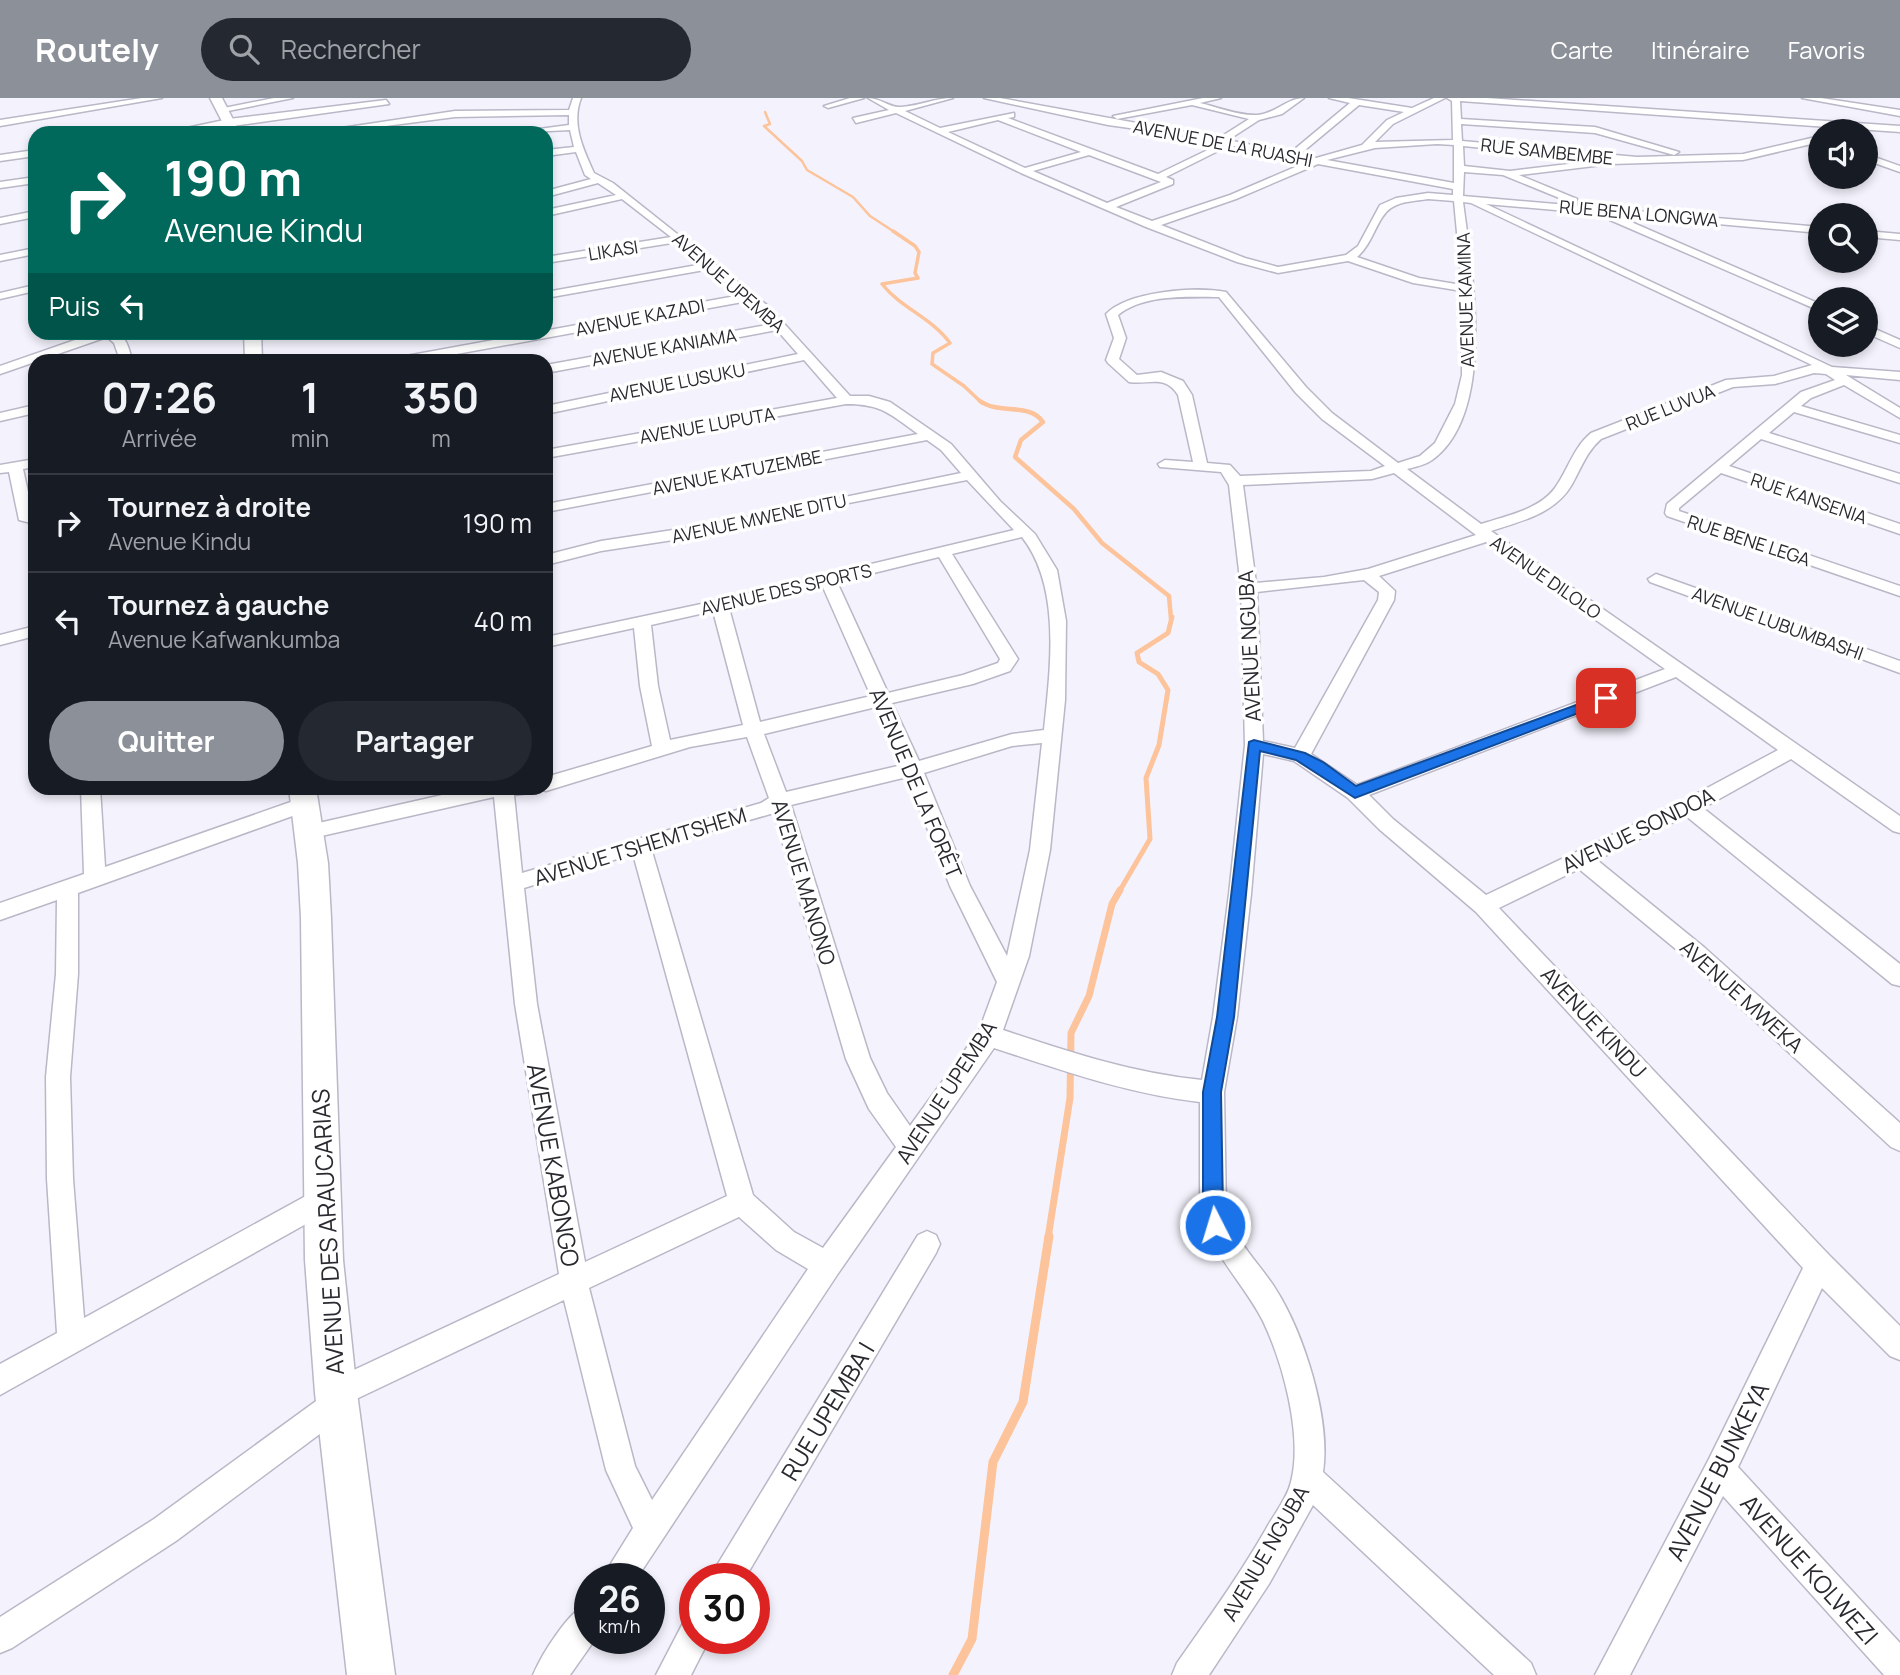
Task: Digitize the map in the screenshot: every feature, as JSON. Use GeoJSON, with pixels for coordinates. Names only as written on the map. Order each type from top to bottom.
{"type":"FeatureCollection","features":[{"type":"Feature","properties":{"kind":"street"},"geometry":{"type":"LineString","coordinates":[[110,104],[121,98]]}},
{"type":"Feature","properties":{"kind":"street"},"geometry":{"type":"LineString","coordinates":[[0,123],[158,98]]}},
{"type":"Feature","properties":{"kind":"street"},"geometry":{"type":"LineString","coordinates":[[230,126],[219,103],[289,98]]}},
{"type":"Feature","properties":{"kind":"street"},"geometry":{"type":"LineString","coordinates":[[238,126],[391,104],[375,98]]}},
{"type":"Feature","properties":{"kind":"street"},"geometry":{"type":"LineString","coordinates":[[577,98],[571,112],[574,127],[590,175],[598,180]]}},
{"type":"Feature","properties":{"kind":"street"},"geometry":{"type":"LineString","coordinates":[[828,106],[860,98]]}},
{"type":"Feature","properties":{"kind":"street"},"geometry":{"type":"LineString","coordinates":[[872,98],[1024,171],[1107,207],[1241,260],[1278,270],[1349,258],[1371,237],[1380,212],[1391,203],[1428,196],[1460,194],[1829,368],[1900,414]]}},
{"type":"Feature","properties":{"kind":"street"},"geometry":{"type":"LineString","coordinates":[[856,120],[949,98]]}},
{"type":"Feature","properties":{"kind":"street","name":"AVENUE DE LA RUASHI"},"geometry":{"type":"LineString","coordinates":[[988,98],[1098,120],[1168,129],[1460,194]]}},
{"type":"Feature","properties":{"kind":"street"},"geometry":{"type":"LineString","coordinates":[[1169,98],[1256,118]]}},
{"type":"Feature","properties":{"kind":"street"},"geometry":{"type":"LineString","coordinates":[[1098,120],[1217,98]]}},
{"type":"Feature","properties":{"kind":"street"},"geometry":{"type":"LineString","coordinates":[[1159,177],[1224,142],[1256,118],[1279,112],[1300,98]]}},
{"type":"Feature","properties":{"kind":"street"},"geometry":{"type":"LineString","coordinates":[[1333,98],[1413,111]]}},
{"type":"Feature","properties":{"kind":"street"},"geometry":{"type":"LineString","coordinates":[[1365,147],[1390,122],[1441,98]]}},
{"type":"Feature","properties":{"kind":"street"},"geometry":{"type":"LineString","coordinates":[[1454,98],[1808,125]]}},
{"type":"Feature","properties":{"kind":"street","name":"AVENUE KAMINA"},"geometry":{"type":"LineString","coordinates":[[1235,481],[1350,477],[1396,470],[1436,452],[1462,404],[1468,375],[1468,289],[1454,98]]}},
{"type":"Feature","properties":{"kind":"street"},"geometry":{"type":"LineString","coordinates":[[1806,98],[1900,113]]}},
{"type":"Feature","properties":{"kind":"street"},"geometry":{"type":"LineString","coordinates":[[939,131],[1000,118],[1033,107],[1045,99]]}},
{"type":"Feature","properties":{"kind":"street"},"geometry":{"type":"LineString","coordinates":[[1292,156],[1357,102]]}},
{"type":"Feature","properties":{"kind":"street"},"geometry":{"type":"LineString","coordinates":[[419,109],[455,114]]}},
{"type":"Feature","properties":{"kind":"street"},"geometry":{"type":"LineString","coordinates":[[65,126],[74,115],[73,110]]}},
{"type":"Feature","properties":{"kind":"street"},"geometry":{"type":"LineString","coordinates":[[365,126],[455,114],[571,112]]}},
{"type":"Feature","properties":{"kind":"street"},"geometry":{"type":"LineString","coordinates":[[1000,118],[1170,183],[1107,207]]}},
{"type":"Feature","properties":{"kind":"street"},"geometry":{"type":"LineString","coordinates":[[1457,121],[1595,130],[1703,159]]}},
{"type":"Feature","properties":{"kind":"street"},"geometry":{"type":"LineString","coordinates":[[553,129],[574,127]]}},
{"type":"Feature","properties":{"kind":"street"},"geometry":{"type":"LineString","coordinates":[[1878,130],[1900,129]]}},
{"type":"Feature","properties":{"kind":"street"},"geometry":{"type":"LineString","coordinates":[[1878,132],[1900,138]]}},
{"type":"Feature","properties":{"kind":"street","name":"RUE SAMBEMBE"},"geometry":{"type":"LineString","coordinates":[[1150,225],[1222,201],[1317,161],[1365,147],[1425,141],[1636,160]]}},
{"type":"Feature","properties":{"kind":"street"},"geometry":{"type":"LineString","coordinates":[[1459,169],[1505,172],[1551,170],[1636,160],[1750,156],[1808,143]]}},
{"type":"Feature","properties":{"kind":"street"},"geometry":{"type":"LineString","coordinates":[[553,152],[580,149]]}},
{"type":"Feature","properties":{"kind":"street"},"geometry":{"type":"LineString","coordinates":[[1024,171],[1089,152]]}},
{"type":"Feature","properties":{"kind":"street"},"geometry":{"type":"LineString","coordinates":[[0,158],[28,154]]}},
{"type":"Feature","properties":{"kind":"street"},"geometry":{"type":"LineString","coordinates":[[1878,161],[1900,169]]}},
{"type":"Feature","properties":{"kind":"street"},"geometry":{"type":"LineString","coordinates":[[1505,172],[1808,303]]}},
{"type":"Feature","properties":{"kind":"street"},"geometry":{"type":"LineString","coordinates":[[553,192],[598,180]]}},
{"type":"Feature","properties":{"kind":"street","name":"AVENUE UPEMBA"},"geometry":{"type":"LineString","coordinates":[[598,180],[610,185],[680,239],[749,297],[781,326],[808,356],[858,400],[885,405],[946,447],[995,504],[1025,532],[1040,553],[1054,591],[1058,621],[1056,700],[1040,850],[1018,956],[989,1036],[827,1265],[629,1563]]}},
{"type":"Feature","properties":{"kind":"street"},"geometry":{"type":"LineString","coordinates":[[0,186],[28,181]]}},
{"type":"Feature","properties":{"kind":"street","name":"RUE BENA LONGWA"},"geometry":{"type":"LineString","coordinates":[[1460,194],[1596,210],[1808,229]]}},
{"type":"Feature","properties":{"kind":"street"},"geometry":{"type":"LineString","coordinates":[[553,211],[624,196]]}},
{"type":"Feature","properties":{"kind":"street"},"geometry":{"type":"LineString","coordinates":[[0,221],[28,215]]}},
{"type":"Feature","properties":{"kind":"street"},"geometry":{"type":"LineString","coordinates":[[1878,235],[1900,237]]}},
{"type":"Feature","properties":{"kind":"street","name":"LIKASI"},"geometry":{"type":"LineString","coordinates":[[553,259],[680,239]]}},
{"type":"Feature","properties":{"kind":"street"},"geometry":{"type":"LineString","coordinates":[[0,258],[28,252]]}},
{"type":"Feature","properties":{"kind":"street"},"geometry":{"type":"LineString","coordinates":[[1349,258],[1417,281],[1468,289]]}},
{"type":"Feature","properties":{"kind":"street"},"geometry":{"type":"LineString","coordinates":[[1235,271],[1241,260]]}},
{"type":"Feature","properties":{"kind":"street"},"geometry":{"type":"LineString","coordinates":[[553,294],[709,265]]}},
{"type":"Feature","properties":{"kind":"street","name":"AVENUE DILOLO"},"geometry":{"type":"LineString","coordinates":[[1201,466],[1185,395],[1178,384],[1161,376],[1134,379],[1112,360],[1120,338],[1112,314],[1123,306],[1170,296],[1225,289],[1311,402],[1396,470],[1900,826]]}},
{"type":"Feature","properties":{"kind":"street"},"geometry":{"type":"LineString","coordinates":[[0,296],[28,290]]}},
{"type":"Feature","properties":{"kind":"street","name":"AVENUE KAZADI"},"geometry":{"type":"LineString","coordinates":[[553,333],[749,297]]}},
{"type":"Feature","properties":{"kind":"street","name":"AVENUE KANIAMA"},"geometry":{"type":"LineString","coordinates":[[553,368],[781,326]]}},
{"type":"Feature","properties":{"kind":"street"},"geometry":{"type":"LineString","coordinates":[[1878,328],[1900,327]]}},
{"type":"Feature","properties":{"kind":"street"},"geometry":{"type":"LineString","coordinates":[[1878,334],[1900,344]]}},
{"type":"Feature","properties":{"kind":"street"},"geometry":{"type":"LineString","coordinates":[[48,354],[89,340]]}},
{"type":"Feature","properties":{"kind":"street","name":"AVENUE KAZADI"},"geometry":{"type":"LineString","coordinates":[[439,354],[515,340]]}},
{"type":"Feature","properties":{"kind":"street","name":"AVENUE LUSUKU"},"geometry":{"type":"LineString","coordinates":[[553,409],[626,391],[808,356]]}},
{"type":"Feature","properties":{"kind":"street"},"geometry":{"type":"LineString","coordinates":[[0,370],[28,361]]}},
{"type":"Feature","properties":{"kind":"street","name":"RUE LUVUA"},"geometry":{"type":"LineString","coordinates":[[1249,588],[1327,581],[1367,574],[1421,559],[1484,533],[1529,513],[1555,497],[1586,445],[1596,436],[1731,383],[1775,380],[1804,369],[1829,368],[1900,376]]}},
{"type":"Feature","properties":{"kind":"street","name":"RUE BENE LEGA"},"geometry":{"type":"LineString","coordinates":[[1847,380],[1814,390],[1791,407],[1672,507],[1672,513],[1900,591]]}},
{"type":"Feature","properties":{"kind":"street","name":"AVENUE LUPUTA"},"geometry":{"type":"LineString","coordinates":[[553,453],[858,400]]}},
{"type":"Feature","properties":{"kind":"street"},"geometry":{"type":"LineString","coordinates":[[1791,407],[1900,439]]}},
{"type":"Feature","properties":{"kind":"street"},"geometry":{"type":"LineString","coordinates":[[0,417],[28,411]]}},
{"type":"Feature","properties":{"kind":"street"},"geometry":{"type":"LineString","coordinates":[[1758,434],[1900,479]]}},
{"type":"Feature","properties":{"kind":"street","name":"AVENUE KATUZEMBE"},"geometry":{"type":"LineString","coordinates":[[553,507],[927,436]]}},
{"type":"Feature","properties":{"kind":"street"},"geometry":{"type":"LineString","coordinates":[[28,464],[8,468],[24,517],[28,518]]}},
{"type":"Feature","properties":{"kind":"street"},"geometry":{"type":"LineString","coordinates":[[1165,464],[1224,468],[1231,472],[1235,481]]}},
{"type":"Feature","properties":{"kind":"street","name":"RUE KANSENIA"},"geometry":{"type":"LineString","coordinates":[[1718,467],[1900,529]]}},
{"type":"Feature","properties":{"kind":"street","name":"AVENUE MWENE DITU"},"geometry":{"type":"LineString","coordinates":[[553,558],[601,546],[708,530],[972,475]]}},
{"type":"Feature","properties":{"kind":"street","name":"AVENUE NGUBA"},"geometry":{"type":"LineString","coordinates":[[1189,1675],[1248,1592],[1295,1509],[1308,1479],[1309,1435],[1288,1350],[1273,1313],[1257,1284],[1224,1242],[1215,1225],[1213,1210],[1212,1092],[1226,1017],[1254,745],[1249,588],[1235,481]]}},
{"type":"Feature","properties":{"kind":"street","name":"AVENUE DES SPORTS"},"geometry":{"type":"LineString","coordinates":[[553,641],[720,605],[1025,532]]}},
{"type":"Feature","properties":{"kind":"street"},"geometry":{"type":"LineString","coordinates":[[553,782],[706,737],[753,730],[967,680],[1009,663],[1006,651],[943,552]]}},
{"type":"Feature","properties":{"kind":"street"},"geometry":{"type":"LineString","coordinates":[[1300,756],[1386,600],[1387,592],[1367,574]]}},
{"type":"Feature","properties":{"kind":"street","name":"AVENUE LUBUMBASHI"},"geometry":{"type":"LineString","coordinates":[[1656,579],[1900,667]]}},
{"type":"Feature","properties":{"kind":"street","name":"AVENUE DE LA FORÊT"},"geometry":{"type":"LineString","coordinates":[[828,580],[913,769],[960,886],[1009,983]]}},
{"type":"Feature","properties":{"kind":"street","name":"AVENUE MANONO"},"geometry":{"type":"LineString","coordinates":[[720,605],[753,730],[780,801],[858,1059],[878,1101],[911,1148]]}},
{"type":"Feature","properties":{"kind":"street"},"geometry":{"type":"LineString","coordinates":[[642,622],[649,687],[662,749]]}},
{"type":"Feature","properties":{"kind":"street"},"geometry":{"type":"LineString","coordinates":[[0,640],[28,633]]}},
{"type":"Feature","properties":{"kind":"street"},"geometry":{"type":"LineString","coordinates":[[1355,793],[1679,670]]}},
{"type":"Feature","properties":{"kind":"street","name":"AVENUE TSHEMTSHEM"},"geometry":{"type":"LineString","coordinates":[[512,884],[767,808],[780,801],[913,769],[1012,740],[1051,736]]}},
{"type":"Feature","properties":{"kind":"street","name":"AVENUE KINDU"},"geometry":{"type":"LineString","coordinates":[[1254,745],[1300,756],[1318,766],[1355,793],[1393,831],[1484,906],[1819,1265],[1900,1346]]}},
{"type":"Feature","properties":{"kind":"street","name":"AVENUE SONDOA"},"geometry":{"type":"LineString","coordinates":[[1484,906],[1688,807],[1791,751]]}},
{"type":"Feature","properties":{"kind":"street"},"geometry":{"type":"LineString","coordinates":[[90,795],[95,877]]}},
{"type":"Feature","properties":{"kind":"street"},"geometry":{"type":"LineString","coordinates":[[0,912],[95,877],[305,808],[434,795]]}},
{"type":"Feature","properties":{"kind":"street","name":"AVENUE KABONGO"},"geometry":{"type":"LineString","coordinates":[[505,795],[526,1004],[575,1283],[621,1470],[651,1531]]}},
{"type":"Feature","properties":{"kind":"street"},"geometry":{"type":"LineString","coordinates":[[1688,807],[1900,977]]}},
{"type":"Feature","properties":{"kind":"street","name":"AVENUE DES ARAUCARIAS"},"geometry":{"type":"LineString","coordinates":[[305,808],[316,918],[322,1201],[337,1398],[371,1675]]}},
{"type":"Feature","properties":{"kind":"street"},"geometry":{"type":"LineString","coordinates":[[640,844],[742,1202],[785,1241],[827,1265]]}},
{"type":"Feature","properties":{"kind":"street","name":"AVENUE MWEKA"},"geometry":{"type":"LineString","coordinates":[[1580,858],[1697,954],[1900,1139]]}},
{"type":"Feature","properties":{"kind":"street"},"geometry":{"type":"LineString","coordinates":[[68,887],[67,974],[58,1077],[60,1179],[72,1341]]}},
{"type":"Feature","properties":{"kind":"street"},"geometry":{"type":"LineString","coordinates":[[989,1036],[1042,1051],[1084,1067],[1156,1086],[1212,1092]]}},
{"type":"Feature","properties":{"kind":"street"},"geometry":{"type":"LineString","coordinates":[[0,1380],[322,1201]]}},
{"type":"Feature","properties":{"kind":"street"},"geometry":{"type":"LineString","coordinates":[[0,1636],[165,1530],[337,1398],[742,1202]]}},
{"type":"Feature","properties":{"kind":"street","name":"RUE UPEMBA I"},"geometry":{"type":"LineString","coordinates":[[736,1563],[927,1244]]}},
{"type":"Feature","properties":{"kind":"street","name":"AVENUE BUNKEYA"},"geometry":{"type":"LineString","coordinates":[[1612,1675],[1720,1471],[1819,1265]]}},
{"type":"Feature","properties":{"kind":"street","name":"AVENUE KOLWEZI"},"geometry":{"type":"LineString","coordinates":[[1720,1471],[1900,1668]]}},
{"type":"Feature","properties":{"kind":"street"},"geometry":{"type":"LineString","coordinates":[[1308,1479],[1519,1675]]}},
{"type":"Feature","properties":{"kind":"street"},"geometry":{"type":"LineString","coordinates":[[550,1675],[574,1641]]}},
{"type":"Feature","properties":{"kind":"street"},"geometry":{"type":"LineString","coordinates":[[673,1675],[685,1654]]}},
{"type":"Feature","properties":{"kind":"waterway"},"geometry":{"type":"LineString","coordinates":[[765,112],[770,124],[764,126],[802,161],[807,170],[853,197],[870,216],[894,232]]}},
{"type":"Feature","properties":{"kind":"waterway"},"geometry":{"type":"LineString","coordinates":[[894,232],[915,246],[919,252],[915,273],[918,278],[882,284],[898,300],[943,334],[950,343],[933,353],[932,364],[964,386],[982,403]]}},
{"type":"Feature","properties":{"kind":"waterway"},"geometry":{"type":"LineString","coordinates":[[980,401],[996,407],[1030,412],[1043,422],[1021,440],[1015,457],[1074,509],[1102,543],[1169,596],[1171,619]]}},
{"type":"Feature","properties":{"kind":"waterway"},"geometry":{"type":"LineString","coordinates":[[1119,892],[1150,839],[1146,778],[1159,745],[1168,690],[1158,674],[1139,662],[1137,653],[1168,633],[1172,617]]}},
{"type":"Feature","properties":{"kind":"waterway"},"geometry":{"type":"LineString","coordinates":[[1048,1238],[1070,1098],[1071,1033],[1089,996],[1112,904],[1120,890]]}},
{"type":"Feature","properties":{"kind":"waterway"},"geometry":{"type":"LineString","coordinates":[[953,1675],[972,1639],[993,1462],[1023,1402],[1049,1236]]}},
{"type":"Feature","properties":{"kind":"route"},"geometry":{"type":"LineString","coordinates":[[1215,1225],[1212,1092],[1226,1017],[1254,745],[1300,756],[1355,793],[1606,698]]}}]}
